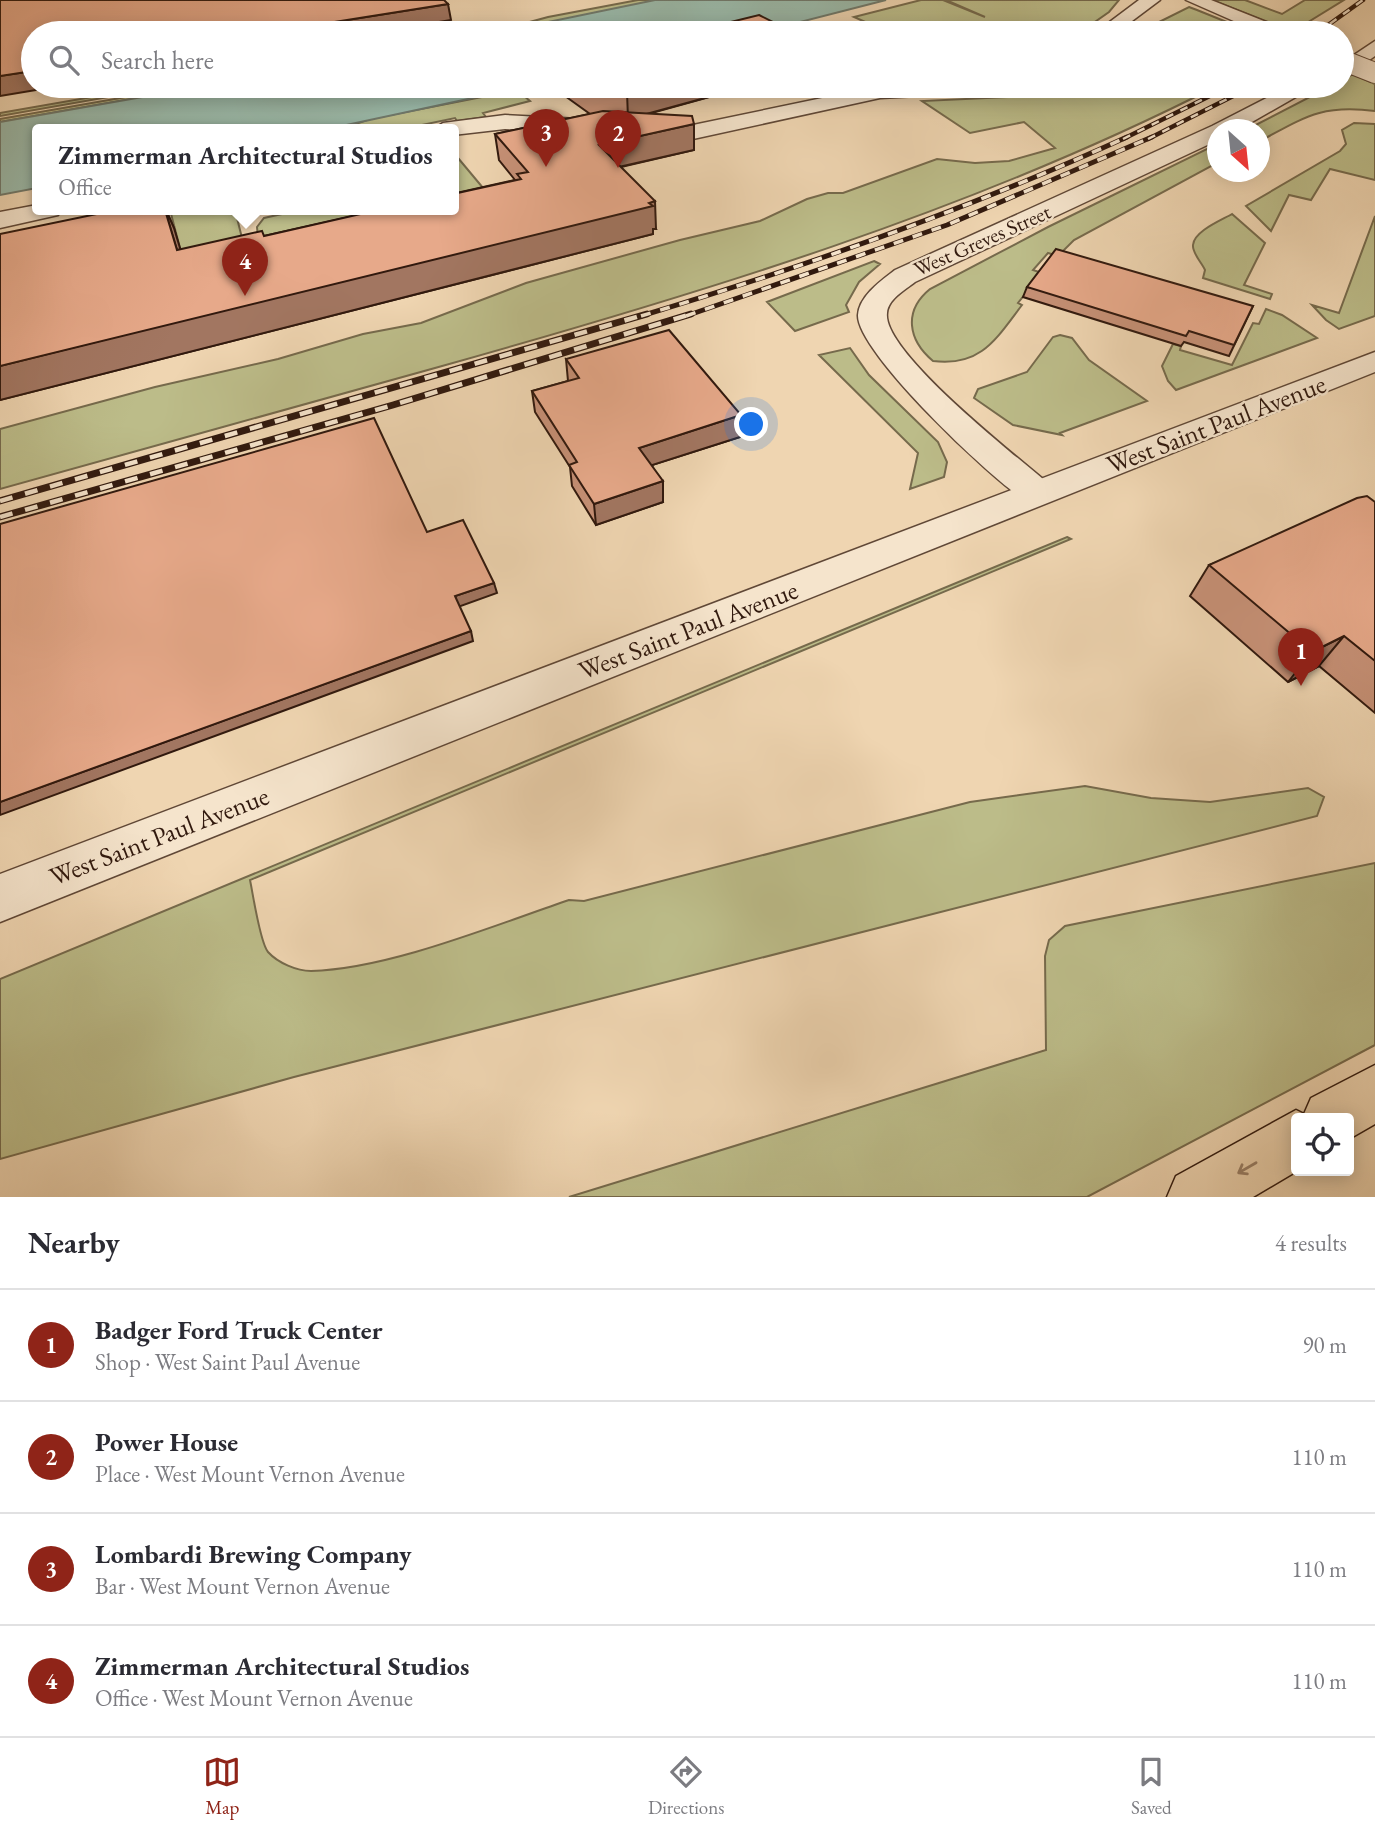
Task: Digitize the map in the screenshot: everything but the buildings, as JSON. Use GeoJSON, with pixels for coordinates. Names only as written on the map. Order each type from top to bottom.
{"type":"FeatureCollection","features":[{"type":"Feature","properties":{"kind":"highway"},"geometry":{"type":"LineString","coordinates":[[1340,1113],[1375,1093]]}},
{"type":"Feature","properties":{"kind":"highway"},"geometry":{"type":"LineString","coordinates":[[1197,1197],[1291,1142]]}},
{"type":"Feature","properties":{"kind":"street"},"geometry":{"type":"LineString","coordinates":[[1121,21],[1151,0]]}},
{"type":"Feature","properties":{"kind":"street"},"geometry":{"type":"LineString","coordinates":[[1195,0],[1248,21]]}},
{"type":"Feature","properties":{"kind":"street"},"geometry":{"type":"LineString","coordinates":[[1354,57],[1375,47]]}},
{"type":"Feature","properties":{"kind":"street"},"geometry":{"type":"LineString","coordinates":[[1354,61],[1375,73]]}},
{"type":"Feature","properties":{"kind":"street"},"geometry":{"type":"LineString","coordinates":[[459,128],[505,122],[693,132],[852,98]]}},
{"type":"Feature","properties":{"kind":"street","name":"West Greves Street"},"geometry":{"type":"LineString","coordinates":[[1240,119],[1282,98]]}},
{"type":"Feature","properties":{"kind":"street","name":"West Greves Street"},"geometry":{"type":"LineString","coordinates":[[1038,493],[905,373],[874,331],[872,313],[883,294],[922,267],[1133,173],[1207,136]]}},
{"type":"Feature","properties":{"kind":"street"},"geometry":{"type":"LineString","coordinates":[[0,220],[32,213]]}},
{"type":"Feature","properties":{"kind":"street","name":"West Saint Paul Avenue"},"geometry":{"type":"LineString","coordinates":[[0,898],[1375,361]]}},
{"type":"Feature","properties":{"kind":"green space"},"geometry":{"type":"Polygon","coordinates":[[[638,0],[662,0],[563,21],[533,21],[638,0]]]}},
{"type":"Feature","properties":{"kind":"green space"},"geometry":{"type":"Polygon","coordinates":[[[921,0],[943,0],[985,17],[946,0],[1119,0],[1096,21],[863,21],[854,17],[921,0]]]}},
{"type":"Feature","properties":{"kind":"green space"},"geometry":{"type":"Polygon","coordinates":[[[1212,0],[1245,0],[1282,14],[1305,0],[1344,0],[1310,21],[1264,21],[1212,0]]]}},
{"type":"Feature","properties":{"kind":"green space"},"geometry":{"type":"Polygon","coordinates":[[[1189,7],[1224,21],[1161,21],[1189,7]]]}},
{"type":"Feature","properties":{"kind":"green space"},"geometry":{"type":"Polygon","coordinates":[[[1354,74],[1375,84],[1375,111],[1327,111],[1270,136],[1270,119],[1267,119],[1308,98],[1354,98],[1354,74]]]}},
{"type":"Feature","properties":{"kind":"green space"},"geometry":{"type":"Polygon","coordinates":[[[86,98],[103,98],[0,116],[0,113],[86,98]]]}},
{"type":"Feature","properties":{"kind":"green space"},"geometry":{"type":"Polygon","coordinates":[[[120,98],[137,98],[0,122],[0,119],[120,98]]]}},
{"type":"Feature","properties":{"kind":"green space"},"geometry":{"type":"Polygon","coordinates":[[[476,98],[526,98],[530,101],[483,113],[486,117],[457,121],[455,118],[426,124],[355,124],[476,98]]]}},
{"type":"Feature","properties":{"kind":"green space"},"geometry":{"type":"Polygon","coordinates":[[[986,98],[1192,98],[1028,173],[931,211],[735,279],[535,340],[0,489],[0,429],[155,387],[278,359],[363,334],[421,323],[526,283],[680,240],[760,221],[807,199],[828,193],[843,193],[937,159],[975,163],[1009,161],[1055,148],[1024,122],[970,133],[922,101],[986,98]]]}},
{"type":"Feature","properties":{"kind":"green space"},"geometry":{"type":"Polygon","coordinates":[[[1354,123],[1375,124],[1375,180],[1330,169],[1311,200],[1289,195],[1271,231],[1246,206],[1340,151],[1346,144],[1342,130],[1354,123]]]}},
{"type":"Feature","properties":{"kind":"green space"},"geometry":{"type":"Polygon","coordinates":[[[1207,149],[1207,168],[1074,240],[1058,256],[1048,253],[1033,270],[1042,273],[1018,303],[1022,305],[986,348],[963,360],[933,361],[918,344],[912,325],[912,316],[921,298],[930,289],[1207,149]]]}},
{"type":"Feature","properties":{"kind":"green space"},"geometry":{"type":"Polygon","coordinates":[[[459,159],[499,207],[459,212],[459,159]]]}},
{"type":"Feature","properties":{"kind":"green space"},"geometry":{"type":"Polygon","coordinates":[[[1232,214],[1265,243],[1244,285],[1272,294],[1270,299],[1203,278],[1205,270],[1194,251],[1195,240],[1203,231],[1232,214]]]}},
{"type":"Feature","properties":{"kind":"green space"},"geometry":{"type":"Polygon","coordinates":[[[171,215],[236,215],[242,238],[185,267],[171,215]]]}},
{"type":"Feature","properties":{"kind":"green space"},"geometry":{"type":"Polygon","coordinates":[[[278,215],[437,215],[258,238],[257,227],[264,218],[278,215]]]}},
{"type":"Feature","properties":{"kind":"green space"},"geometry":{"type":"Polygon","coordinates":[[[1375,216],[1375,316],[1339,329],[1312,305],[1339,313],[1375,216]]]}},
{"type":"Feature","properties":{"kind":"green space"},"geometry":{"type":"Polygon","coordinates":[[[874,261],[880,264],[859,282],[846,305],[849,312],[795,331],[767,302],[874,261]]]}},
{"type":"Feature","properties":{"kind":"green space"},"geometry":{"type":"Polygon","coordinates":[[[1266,309],[1282,315],[1317,338],[1176,390],[1168,381],[1162,366],[1173,344],[1181,346],[1180,350],[1232,365],[1253,323],[1259,324],[1266,309]]]}},
{"type":"Feature","properties":{"kind":"green space"},"geometry":{"type":"Polygon","coordinates":[[[1060,335],[1072,338],[1089,360],[1147,401],[1060,433],[1062,435],[1013,425],[974,398],[978,389],[1027,372],[1053,337],[1060,335]]]}},
{"type":"Feature","properties":{"kind":"green space"},"geometry":{"type":"Polygon","coordinates":[[[850,348],[869,375],[938,442],[947,462],[944,477],[910,489],[918,453],[819,355],[850,348]]]}},
{"type":"Feature","properties":{"kind":"green space"},"geometry":{"type":"Polygon","coordinates":[[[1067,537],[1071,539],[250,880],[265,947],[282,963],[306,971],[374,963],[442,944],[569,900],[584,901],[970,802],[1085,786],[1151,798],[1210,802],[1308,788],[1324,797],[1317,816],[294,1077],[0,1159],[0,979],[1067,537]]]}},
{"type":"Feature","properties":{"kind":"green space"},"geometry":{"type":"Polygon","coordinates":[[[1375,863],[1375,1045],[1087,1197],[569,1197],[1046,1050],[1045,956],[1049,940],[1065,926],[1375,863]]]}},
{"type":"Feature","properties":{"kind":"shaded area"},"geometry":{"type":"Polygon","coordinates":[[[655,0],[886,0],[804,21],[553,21],[655,0]]]}},
{"type":"Feature","properties":{"kind":"shaded area"},"geometry":{"type":"Polygon","coordinates":[[[137,98],[473,98],[351,124],[32,124],[32,189],[0,195],[0,122],[137,98]]]}},
{"type":"Feature","properties":{"kind":"railway"},"geometry":{"type":"LineString","coordinates":[[1334,21],[1363,0]]}},
{"type":"Feature","properties":{"kind":"railway"},"geometry":{"type":"LineString","coordinates":[[1123,139],[1206,98]]}},
{"type":"Feature","properties":{"kind":"railway"},"geometry":{"type":"LineString","coordinates":[[1152,137],[1229,98]]}},
{"type":"Feature","properties":{"kind":"railway"},"geometry":{"type":"LineString","coordinates":[[641,316],[887,235],[1008,188],[1127,137]]}},
{"type":"Feature","properties":{"kind":"railway"},"geometry":{"type":"LineString","coordinates":[[686,316],[947,225],[1152,137]]}},
{"type":"Feature","properties":{"kind":"railway"},"geometry":{"type":"LineString","coordinates":[[1148,139],[1152,137]]}},
{"type":"Feature","properties":{"kind":"railway"},"geometry":{"type":"LineString","coordinates":[[0,501],[647,314]]}},
{"type":"Feature","properties":{"kind":"railway"},"geometry":{"type":"LineString","coordinates":[[0,517],[393,405],[691,314]]}},
{"type":"Feature","properties":{"kind":"place","name":"Lombardi Brewing Company"},"geometry":{"type":"Point","coordinates":[546,167]}},
{"type":"Feature","properties":{"kind":"place","name":"Power House"},"geometry":{"type":"Point","coordinates":[618,168]}},
{"type":"Feature","properties":{"kind":"place","name":"Zimmerman Architectural Studios"},"geometry":{"type":"Point","coordinates":[245,296]}},
{"type":"Feature","properties":{"kind":"place","name":"Badger Ford Truck Center"},"geometry":{"type":"Point","coordinates":[1301,686]}}]}
